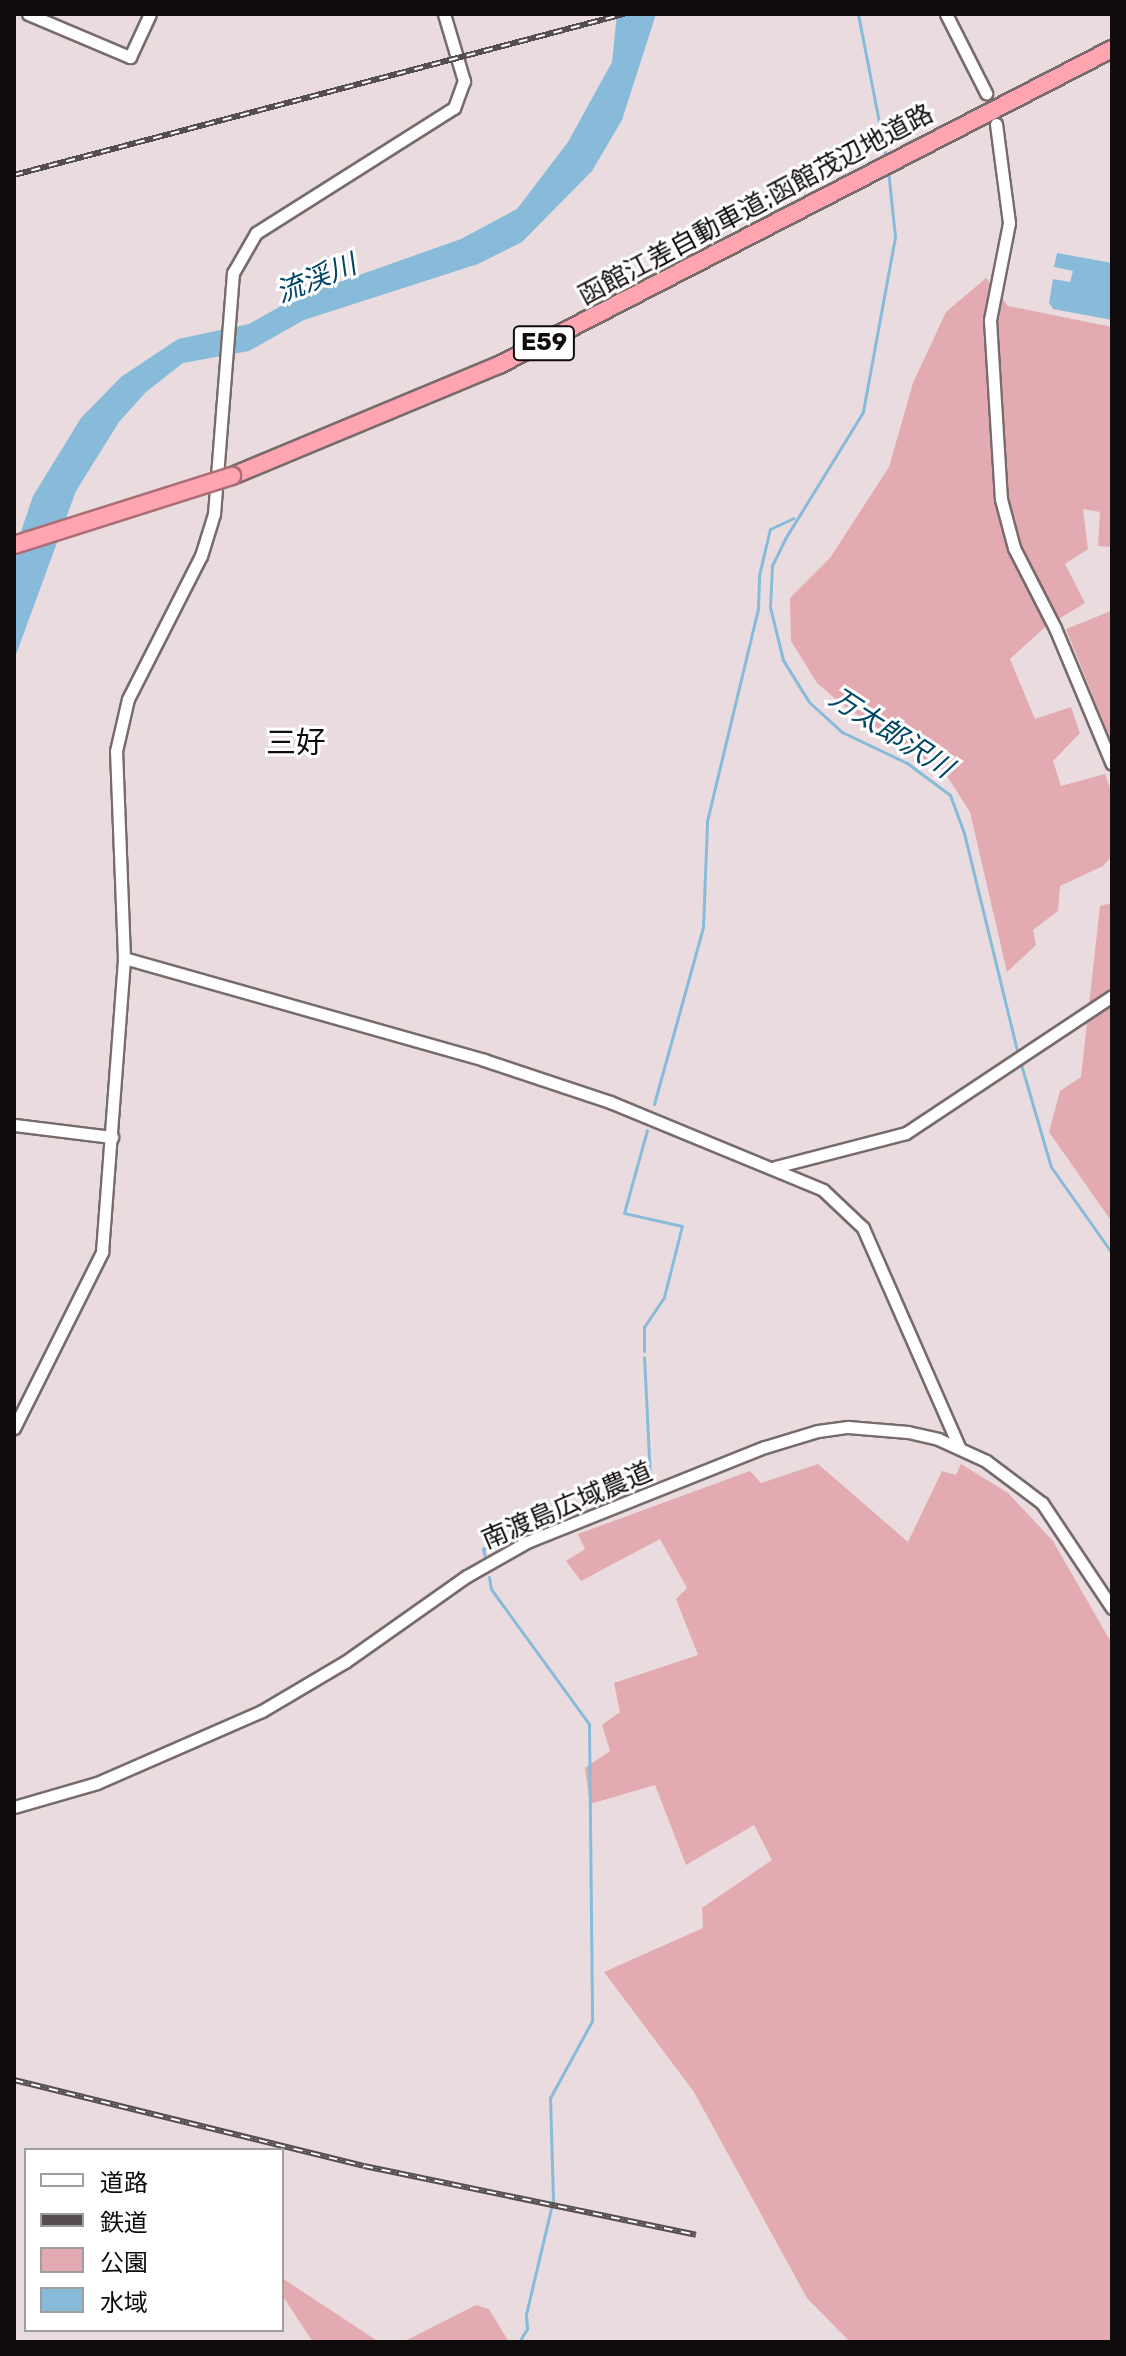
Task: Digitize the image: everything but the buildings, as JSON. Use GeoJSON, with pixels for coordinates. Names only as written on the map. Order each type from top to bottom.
{"type":"FeatureCollection","features":[{"type":"Feature","properties":{"kind":"highway","name":"函館江差自動車道;函館茂辺地道路"},"geometry":{"type":"LineString","coordinates":[[14,545],[232,476],[499,365],[1112,47]]}},
{"type":"Feature","properties":{"kind":"street"},"geometry":{"type":"LineString","coordinates":[[28,14],[130,57],[150,14]]}},
{"type":"Feature","properties":{"kind":"street"},"geometry":{"type":"LineString","coordinates":[[14,1428],[98,1264],[112,1137],[124,958],[116,751],[128,699],[210,531],[219,471],[231,290],[237,260],[256,233],[454,108],[464,81],[444,14]]}},
{"type":"Feature","properties":{"kind":"street"},"geometry":{"type":"LineString","coordinates":[[946,14],[986,93]]}},
{"type":"Feature","properties":{"kind":"street"},"geometry":{"type":"LineString","coordinates":[[996,124],[1009,223],[990,320],[1001,499],[1014,548],[1055,628],[1112,764]]}},
{"type":"Feature","properties":{"kind":"street"},"geometry":{"type":"LineString","coordinates":[[124,958],[484,1060],[775,1167],[823,1190],[856,1218],[959,1447]]}},
{"type":"Feature","properties":{"kind":"street"},"geometry":{"type":"LineString","coordinates":[[775,1167],[906,1133],[1112,996]]}},
{"type":"Feature","properties":{"kind":"street"},"geometry":{"type":"LineString","coordinates":[[14,1125],[112,1137]]}},
{"type":"Feature","properties":{"kind":"street","name":"南渡島広域農道"},"geometry":{"type":"LineString","coordinates":[[14,1807],[97,1783],[262,1711],[345,1662],[506,1553],[765,1447],[848,1427],[908,1432],[959,1447],[1042,1503],[1112,1608]]}},
{"type":"Feature","properties":{"kind":"green space"},"geometry":{"type":"Polygon","coordinates":[[[986,278],[1008,306],[1112,327],[1112,547],[1098,546],[1100,512],[1083,509],[1088,549],[1065,564],[1085,603],[1044,628],[1010,659],[1035,719],[1071,707],[1080,733],[1053,761],[1061,786],[1105,774],[1112,793],[1112,856],[1103,866],[1060,886],[1058,911],[1033,930],[1036,945],[1007,972],[970,812],[945,773],[840,703],[817,683],[791,641],[790,598],[830,558],[889,467],[913,383],[946,312],[986,278]]]}},
{"type":"Feature","properties":{"kind":"green space"},"geometry":{"type":"Polygon","coordinates":[[[1111,611],[1112,614],[1112,744],[1066,629],[1111,611]]]}},
{"type":"Feature","properties":{"kind":"green space"},"geometry":{"type":"Polygon","coordinates":[[[1112,903],[1112,1222],[1049,1132],[1060,1091],[1081,1077],[1100,906],[1112,903]]]}},
{"type":"Feature","properties":{"kind":"green space"},"geometry":{"type":"Polygon","coordinates":[[[818,1464],[908,1542],[942,1471],[956,1475],[961,1464],[1008,1493],[1053,1541],[1112,1644],[1112,2342],[850,2342],[807,2298],[694,2092],[604,1972],[703,1928],[702,1908],[772,1860],[754,1825],[686,1865],[655,1785],[590,1804],[585,1768],[610,1751],[602,1725],[620,1712],[614,1683],[698,1655],[676,1599],[687,1588],[660,1539],[581,1581],[566,1561],[585,1549],[578,1534],[750,1471],[761,1483],[818,1464]]]}},
{"type":"Feature","properties":{"kind":"green space"},"geometry":{"type":"Polygon","coordinates":[[[284,2279],[376,2340],[385,2342],[313,2342],[284,2298],[284,2279]]]}},
{"type":"Feature","properties":{"kind":"green space"},"geometry":{"type":"Polygon","coordinates":[[[476,2305],[489,2309],[509,2342],[403,2342],[476,2305]]]}},
{"type":"Feature","properties":{"kind":"water"},"geometry":{"type":"Polygon","coordinates":[[[617,14],[656,14],[622,120],[592,171],[522,242],[478,264],[304,320],[249,351],[183,363],[146,392],[119,422],[76,491],[14,660],[14,552],[33,496],[81,418],[121,377],[178,339],[249,324],[297,297],[461,239],[517,209],[568,142],[612,62],[617,14]]]}},
{"type":"Feature","properties":{"kind":"water"},"geometry":{"type":"Polygon","coordinates":[[[1057,253],[1112,263],[1112,320],[1053,309],[1049,303],[1053,279],[1070,282],[1073,271],[1054,267],[1057,253]]]}},
{"type":"Feature","properties":{"kind":"waterway","name":"万太郎沢川"},"geometry":{"type":"LineString","coordinates":[[858,14],[886,158]]}},
{"type":"Feature","properties":{"kind":"waterway","name":"万太郎沢川"},"geometry":{"type":"LineString","coordinates":[[888,170],[895,237],[863,412],[785,539],[772,566],[770,607],[783,660],[809,702],[842,732],[907,763],[950,795],[964,833],[1018,1054]]}},
{"type":"Feature","properties":{"kind":"waterway"},"geometry":{"type":"LineString","coordinates":[[654,1104],[703,927],[707,821],[758,608],[759,575],[770,529],[794,518]]}},
{"type":"Feature","properties":{"kind":"waterway","name":"万太郎沢川"},"geometry":{"type":"LineString","coordinates":[[1020,1061],[1051,1167],[1112,1253]]}},
{"type":"Feature","properties":{"kind":"waterway"},"geometry":{"type":"LineString","coordinates":[[644,1351],[644,1327],[664,1297],[682,1226],[624,1213],[647,1130]]}},
{"type":"Feature","properties":{"kind":"waterway"},"geometry":{"type":"LineString","coordinates":[[485,1557],[483,1549],[650,1478],[644,1357]]}},
{"type":"Feature","properties":{"kind":"waterway"},"geometry":{"type":"LineString","coordinates":[[489,1577],[491,1589],[589,1724],[592,2021],[550,2098],[553,2200],[526,2314],[527,2329],[519,2342]]}},
{"type":"Feature","properties":{"kind":"railway"},"geometry":{"type":"LineString","coordinates":[[14,175],[624,14]]}},
{"type":"Feature","properties":{"kind":"railway"},"geometry":{"type":"LineString","coordinates":[[14,2080],[364,2166],[696,2235]]}},
{"type":"Feature","properties":{"kind":"district","name":"三好"},"geometry":{"type":"Point","coordinates":[296,743]}},
{"type":"Feature","properties":{"kind":"water label","name":"流渓川"},"geometry":{"type":"Point","coordinates":[316,279]}}]}
